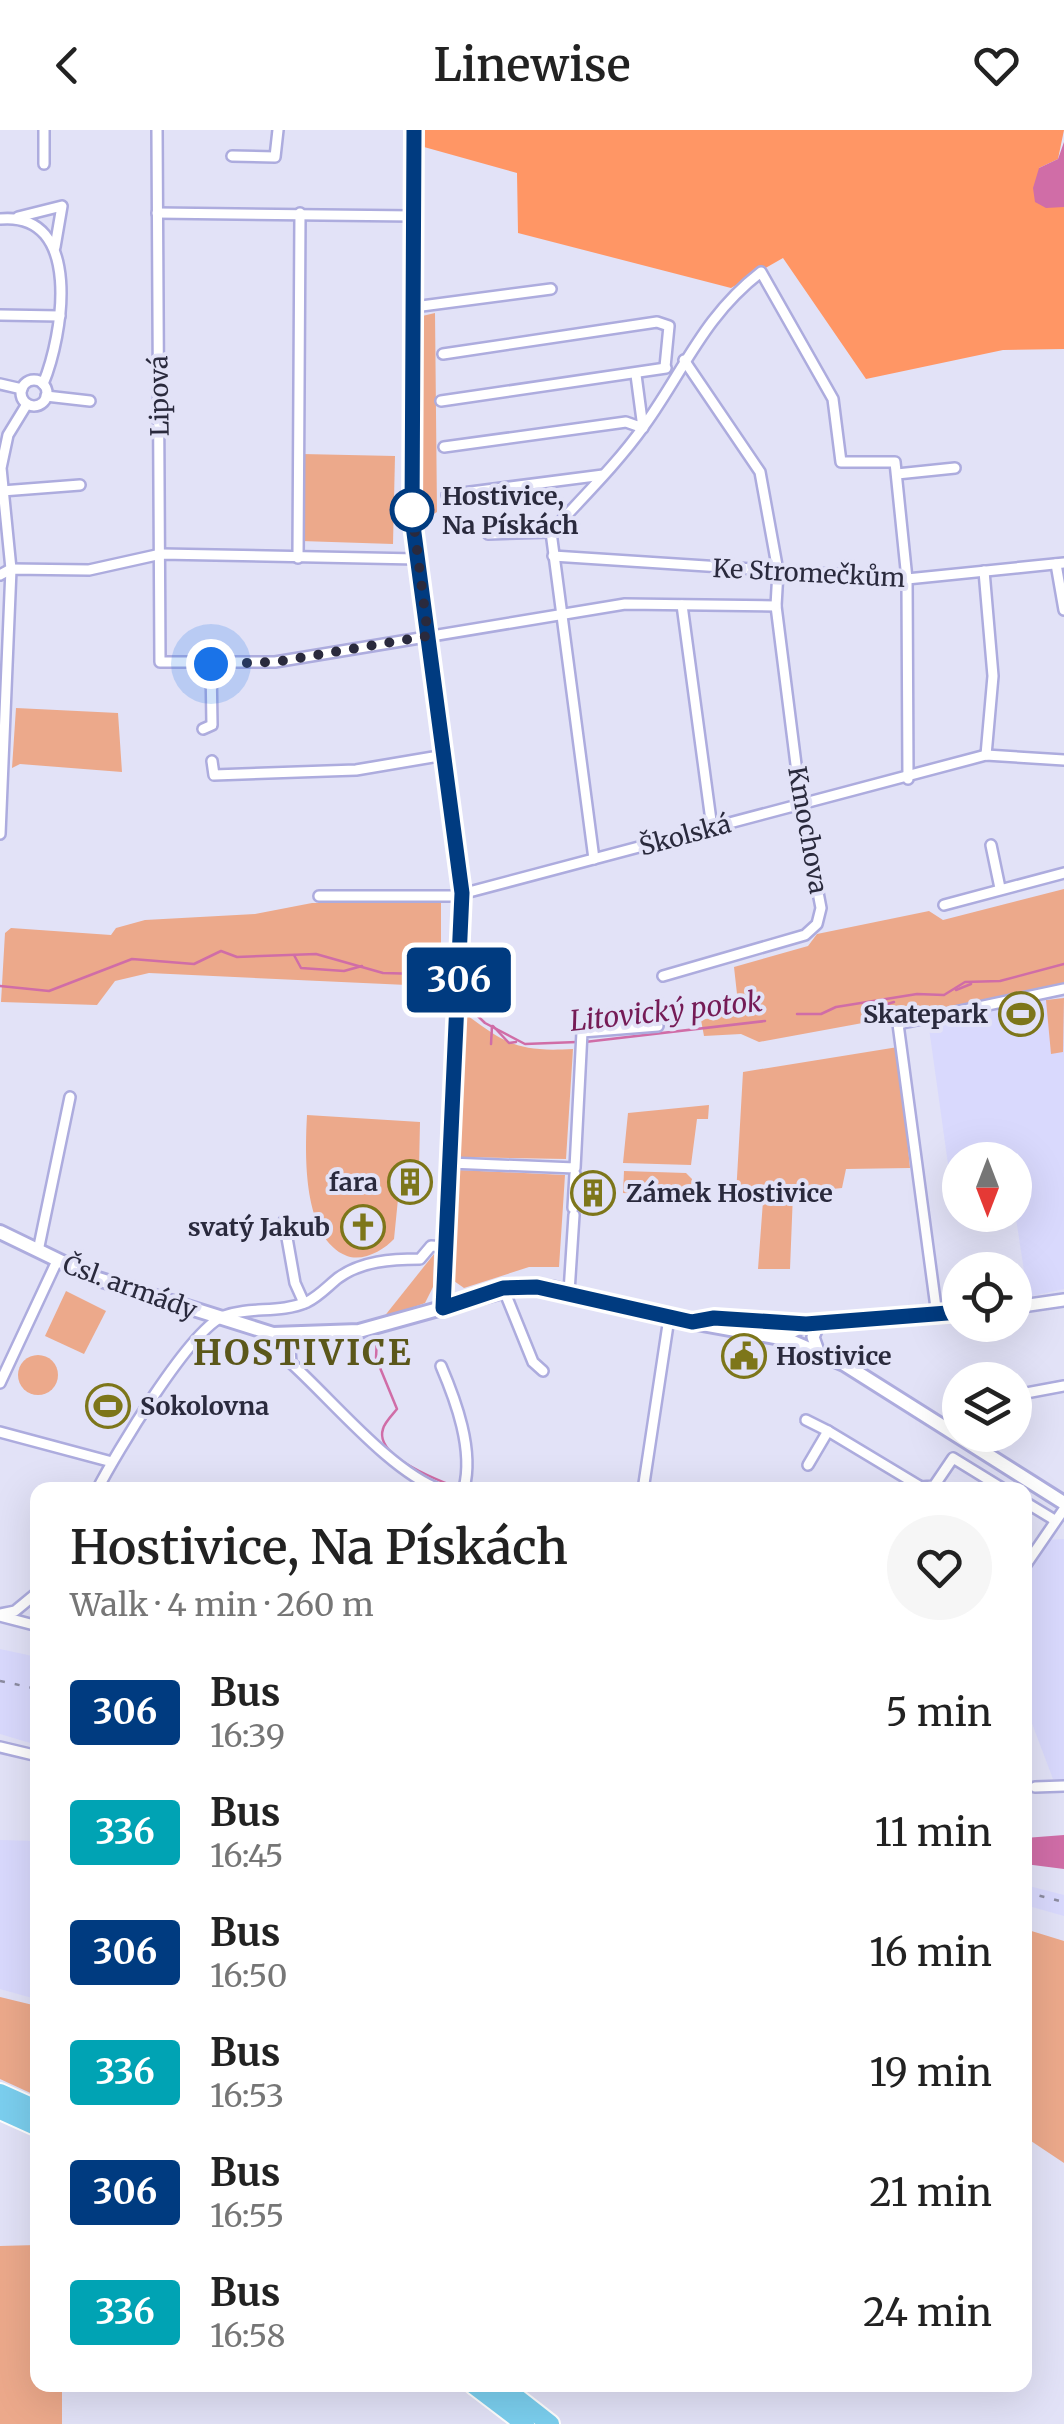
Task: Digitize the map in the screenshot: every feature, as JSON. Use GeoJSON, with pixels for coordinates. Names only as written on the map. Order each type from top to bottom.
{"type":"FeatureCollection","features":[{"type":"Feature","properties":{"kind":"highway"},"geometry":{"type":"LineString","coordinates":[[0,2094],[30,2107]]}},
{"type":"Feature","properties":{"kind":"highway"},"geometry":{"type":"LineString","coordinates":[[0,2110],[30,2123]]}},
{"type":"Feature","properties":{"kind":"highway"},"geometry":{"type":"LineString","coordinates":[[483,2392],[525,2424]]}},
{"type":"Feature","properties":{"kind":"highway"},"geometry":{"type":"LineString","coordinates":[[509,2392],[550,2424]]}},
{"type":"Feature","properties":{"kind":"main road","name":"Čsl. armády"},"geometry":{"type":"LineString","coordinates":[[0,1232],[58,1261],[217,1319],[289,1336],[359,1331],[503,1288],[569,1292],[669,1318],[780,1338],[818,1351],[942,1425]]}},
{"type":"Feature","properties":{"kind":"main road","name":"Čsl. armády"},"geometry":{"type":"LineString","coordinates":[[984,1452],[1028,1482]]}},
{"type":"Feature","properties":{"kind":"main road","name":"Čsl. armády"},"geometry":{"type":"LineString","coordinates":[[1032,1484],[1064,1506]]}},
{"type":"Feature","properties":{"kind":"street"},"geometry":{"type":"LineString","coordinates":[[44,130],[44,164]]}},
{"type":"Feature","properties":{"kind":"street","name":"Lipová"},"geometry":{"type":"LineString","coordinates":[[157,130],[160,662],[211,664]]}},
{"type":"Feature","properties":{"kind":"street"},"geometry":{"type":"LineString","coordinates":[[232,156],[275,156],[278,130]]}},
{"type":"Feature","properties":{"kind":"street"},"geometry":{"type":"LineString","coordinates":[[414,130],[411,492],[462,893],[443,1308]]}},
{"type":"Feature","properties":{"kind":"street"},"geometry":{"type":"LineString","coordinates":[[0,219],[62,206],[55,247],[60,316],[55,354],[42,384],[46,396]]}},
{"type":"Feature","properties":{"kind":"street"},"geometry":{"type":"LineString","coordinates":[[158,212],[414,216]]}},
{"type":"Feature","properties":{"kind":"street"},"geometry":{"type":"LineString","coordinates":[[298,558],[300,214]]}},
{"type":"Feature","properties":{"kind":"street"},"geometry":{"type":"LineString","coordinates":[[14,218],[44,231],[55,247]]}},
{"type":"Feature","properties":{"kind":"street"},"geometry":{"type":"LineString","coordinates":[[488,534],[551,532],[643,428],[728,298],[761,272],[833,399],[841,462],[895,462],[906,579],[908,779]]}},
{"type":"Feature","properties":{"kind":"street"},"geometry":{"type":"LineString","coordinates":[[414,307],[550,289]]}},
{"type":"Feature","properties":{"kind":"street"},"geometry":{"type":"LineString","coordinates":[[0,315],[60,316]]}},
{"type":"Feature","properties":{"kind":"street"},"geometry":{"type":"LineString","coordinates":[[443,354],[657,322],[669,326],[665,366],[674,378]]}},
{"type":"Feature","properties":{"kind":"street","name":"Kmochova"},"geometry":{"type":"LineString","coordinates":[[663,976],[796,939],[815,928],[822,908],[801,804],[776,606],[778,572],[760,472],[684,360]]}},
{"type":"Feature","properties":{"kind":"street"},"geometry":{"type":"LineString","coordinates":[[441,401],[636,376],[649,367],[665,366]]}},
{"type":"Feature","properties":{"kind":"street"},"geometry":{"type":"LineString","coordinates":[[636,376],[643,428]]}},
{"type":"Feature","properties":{"kind":"street"},"geometry":{"type":"LineString","coordinates":[[22,389],[31,380],[42,384]]}},
{"type":"Feature","properties":{"kind":"street"},"geometry":{"type":"LineString","coordinates":[[0,384],[22,389]]}},
{"type":"Feature","properties":{"kind":"street"},"geometry":{"type":"LineString","coordinates":[[0,834],[4,588],[10,569],[2,491],[3,450],[27,404],[22,389]]}},
{"type":"Feature","properties":{"kind":"street"},"geometry":{"type":"LineString","coordinates":[[46,396],[90,401]]}},
{"type":"Feature","properties":{"kind":"street"},"geometry":{"type":"LineString","coordinates":[[27,404],[39,405],[46,396]]}},
{"type":"Feature","properties":{"kind":"street"},"geometry":{"type":"LineString","coordinates":[[444,448],[626,422],[643,428]]}},
{"type":"Feature","properties":{"kind":"street"},"geometry":{"type":"LineString","coordinates":[[897,474],[955,468]]}},
{"type":"Feature","properties":{"kind":"street"},"geometry":{"type":"LineString","coordinates":[[448,494],[603,474]]}},
{"type":"Feature","properties":{"kind":"street"},"geometry":{"type":"LineString","coordinates":[[2,491],[80,485]]}},
{"type":"Feature","properties":{"kind":"street"},"geometry":{"type":"LineString","coordinates":[[551,532],[594,859]]}},
{"type":"Feature","properties":{"kind":"street"},"geometry":{"type":"LineString","coordinates":[[0,575],[10,569],[89,570],[161,554],[417,559]]}},
{"type":"Feature","properties":{"kind":"street","name":"Ke Stromečkům"},"geometry":{"type":"LineString","coordinates":[[553,556],[906,579],[1060,564]]}},
{"type":"Feature","properties":{"kind":"street"},"geometry":{"type":"LineString","coordinates":[[1060,564],[1064,610]]}},
{"type":"Feature","properties":{"kind":"street"},"geometry":{"type":"LineString","coordinates":[[984,572],[992,676],[986,755],[1064,760]]}},
{"type":"Feature","properties":{"kind":"street"},"geometry":{"type":"LineString","coordinates":[[202,729],[212,725],[211,664],[275,662],[625,604],[776,606]]}},
{"type":"Feature","properties":{"kind":"street"},"geometry":{"type":"LineString","coordinates":[[682,604],[712,828]]}},
{"type":"Feature","properties":{"kind":"street","name":"Školská"},"geometry":{"type":"LineString","coordinates":[[320,896],[450,897],[908,779],[986,755]]}},
{"type":"Feature","properties":{"kind":"street"},"geometry":{"type":"LineString","coordinates":[[212,761],[214,775],[287,776],[445,756]]}},
{"type":"Feature","properties":{"kind":"street"},"geometry":{"type":"LineString","coordinates":[[990,845],[1000,888]]}},
{"type":"Feature","properties":{"kind":"street"},"geometry":{"type":"LineString","coordinates":[[944,905],[1064,873]]}},
{"type":"Feature","properties":{"kind":"street"},"geometry":{"type":"LineString","coordinates":[[937,1315],[898,1024],[1064,989]]}},
{"type":"Feature","properties":{"kind":"street"},"geometry":{"type":"LineString","coordinates":[[450,1163],[575,1168],[580,1036],[584,1031],[658,1026]]}},
{"type":"Feature","properties":{"kind":"street","name":"Čsl. armády"},"geometry":{"type":"LineString","coordinates":[[38,1251],[70,1097]]}},
{"type":"Feature","properties":{"kind":"street"},"geometry":{"type":"LineString","coordinates":[[569,1292],[575,1174]]}},
{"type":"Feature","properties":{"kind":"street"},"geometry":{"type":"LineString","coordinates":[[284,1221],[296,1283],[304,1303]]}},
{"type":"Feature","properties":{"kind":"street"},"geometry":{"type":"LineString","coordinates":[[102,1482],[159,1390],[217,1319],[240,1312],[274,1312],[304,1303],[342,1275],[379,1261],[420,1259],[430,1246],[446,1246]]}},
{"type":"Feature","properties":{"kind":"street"},"geometry":{"type":"LineString","coordinates":[[0,1383],[58,1261]]}},
{"type":"Feature","properties":{"kind":"street"},"geometry":{"type":"LineString","coordinates":[[503,1288],[533,1362],[543,1370]]}},
{"type":"Feature","properties":{"kind":"street"},"geometry":{"type":"LineString","coordinates":[[1032,1305],[1064,1300]]}},
{"type":"Feature","properties":{"kind":"street"},"geometry":{"type":"LineString","coordinates":[[780,1338],[819,1323],[942,1314]]}},
{"type":"Feature","properties":{"kind":"street"},"geometry":{"type":"LineString","coordinates":[[643,1482],[669,1318]]}},
{"type":"Feature","properties":{"kind":"street"},"geometry":{"type":"LineString","coordinates":[[818,1351],[813,1337],[819,1323]]}},
{"type":"Feature","properties":{"kind":"street"},"geometry":{"type":"LineString","coordinates":[[289,1336],[291,1363],[382,1452],[421,1482]]}},
{"type":"Feature","properties":{"kind":"street"},"geometry":{"type":"LineString","coordinates":[[441,1366],[463,1438],[466,1482]]}},
{"type":"Feature","properties":{"kind":"street"},"geometry":{"type":"LineString","coordinates":[[1032,1392],[1064,1386]]}},
{"type":"Feature","properties":{"kind":"street"},"geometry":{"type":"LineString","coordinates":[[806,1420],[912,1482]]}},
{"type":"Feature","properties":{"kind":"street"},"geometry":{"type":"LineString","coordinates":[[808,1464],[828,1431]]}},
{"type":"Feature","properties":{"kind":"street"},"geometry":{"type":"LineString","coordinates":[[0,1432],[112,1462]]}},
{"type":"Feature","properties":{"kind":"street"},"geometry":{"type":"LineString","coordinates":[[937,1482],[953,1458],[992,1482]]}},
{"type":"Feature","properties":{"kind":"street"},"geometry":{"type":"LineString","coordinates":[[1032,1506],[1053,1519]]}},
{"type":"Feature","properties":{"kind":"street"},"geometry":{"type":"LineString","coordinates":[[1032,1554],[1064,1506]]}},
{"type":"Feature","properties":{"kind":"street"},"geometry":{"type":"LineString","coordinates":[[0,1615],[14,1611],[30,1598]]}},
{"type":"Feature","properties":{"kind":"street"},"geometry":{"type":"LineString","coordinates":[[0,1615],[30,1624]]}},
{"type":"Feature","properties":{"kind":"street"},"geometry":{"type":"LineString","coordinates":[[0,1747],[30,1754]]}},
{"type":"Feature","properties":{"kind":"street"},"geometry":{"type":"LineString","coordinates":[[1035,1787],[1064,1786]]}},
{"type":"Feature","properties":{"kind":"shaded area"},"geometry":{"type":"Polygon","coordinates":[[[424,130],[1064,130],[1058,159],[1039,168],[1064,207],[1064,349],[1003,350],[866,379],[783,258],[731,288],[518,233],[517,173],[424,147],[424,130]]]}},
{"type":"Feature","properties":{"kind":"shaded area"},"geometry":{"type":"Polygon","coordinates":[[[1064,142],[1064,207],[1046,208],[1035,202],[1033,188],[1039,168],[1058,159],[1064,142]]]}},
{"type":"Feature","properties":{"kind":"shaded area"},"geometry":{"type":"Polygon","coordinates":[[[435,313],[437,512],[420,522],[423,482],[416,467],[418,317],[435,313]]]}},
{"type":"Feature","properties":{"kind":"shaded area"},"geometry":{"type":"Polygon","coordinates":[[[302,454],[395,456],[393,544],[301,541],[302,454]]]}},
{"type":"Feature","properties":{"kind":"shaded area"},"geometry":{"type":"Polygon","coordinates":[[[16,708],[118,713],[122,772],[20,764],[12,768],[16,708]]]}},
{"type":"Feature","properties":{"kind":"shaded area"},"geometry":{"type":"Polygon","coordinates":[[[1064,889],[1064,986],[759,1042],[741,1034],[704,1036],[701,1020],[739,1012],[734,967],[808,946],[817,934],[929,911],[943,920],[1064,889]]]}},
{"type":"Feature","properties":{"kind":"shaded area"},"geometry":{"type":"Polygon","coordinates":[[[441,902],[441,978],[410,970],[407,985],[149,973],[115,981],[97,1005],[1,1002],[5,933],[11,928],[111,935],[116,928],[145,920],[255,914],[312,903],[441,902]]]}},
{"type":"Feature","properties":{"kind":"shaded area"},"geometry":{"type":"Polygon","coordinates":[[[1064,997],[1064,1289],[1032,1296],[1032,1252],[1021,1252],[1018,1232],[1032,1232],[1032,1142],[945,1142],[928,1021],[1064,997]]]}},
{"type":"Feature","properties":{"kind":"shaded area"},"geometry":{"type":"Polygon","coordinates":[[[1064,998],[1063,1052],[1051,1054],[1046,1000],[1064,998]]]}},
{"type":"Feature","properties":{"kind":"shaded area","name":"Skatepark"},"geometry":{"type":"Polygon","coordinates":[[[1038,1003],[1041,1019],[1004,1025],[1001,1009],[1038,1003]]]}},
{"type":"Feature","properties":{"kind":"shaded area"},"geometry":{"type":"Polygon","coordinates":[[[464,1013],[514,1044],[573,1049],[566,1159],[457,1157],[464,1013]]]}},
{"type":"Feature","properties":{"kind":"shaded area"},"geometry":{"type":"Polygon","coordinates":[[[898,1047],[910,1168],[846,1169],[842,1188],[793,1193],[790,1269],[758,1269],[763,1201],[736,1195],[743,1072],[898,1047]]]}},
{"type":"Feature","properties":{"kind":"shaded area"},"geometry":{"type":"Polygon","coordinates":[[[709,1105],[708,1119],[697,1119],[691,1165],[623,1163],[628,1113],[709,1105]]]}},
{"type":"Feature","properties":{"kind":"shaded area"},"geometry":{"type":"Polygon","coordinates":[[[307,1115],[420,1122],[419,1169],[401,1169],[394,1239],[379,1251],[347,1256],[321,1232],[309,1193],[307,1115]]]}},
{"type":"Feature","properties":{"kind":"shaded area"},"geometry":{"type":"Polygon","coordinates":[[[458,1170],[565,1175],[559,1267],[529,1267],[464,1288],[454,1281],[458,1170]]]}},
{"type":"Feature","properties":{"kind":"shaded area"},"geometry":{"type":"Polygon","coordinates":[[[624,1171],[686,1173],[692,1179],[690,1196],[623,1193],[624,1171]]]}},
{"type":"Feature","properties":{"kind":"shaded area"},"geometry":{"type":"Polygon","coordinates":[[[434,1254],[433,1287],[425,1303],[383,1318],[434,1254]]]}},
{"type":"Feature","properties":{"kind":"shaded area"},"geometry":{"type":"Polygon","coordinates":[[[66,1291],[106,1311],[84,1354],[45,1336],[66,1291]]]}},
{"type":"Feature","properties":{"kind":"shaded area"},"geometry":{"type":"Polygon","coordinates":[[[38,1355],[52,1361],[58,1375],[52,1389],[38,1395],[24,1389],[18,1375],[24,1361],[38,1355]]]}},
{"type":"Feature","properties":{"kind":"shaded area"},"geometry":{"type":"Polygon","coordinates":[[[1064,1539],[1064,1779],[1053,1779],[1032,1724],[1032,1560],[1044,1540],[1064,1539]]]}},
{"type":"Feature","properties":{"kind":"shaded area"},"geometry":{"type":"Polygon","coordinates":[[[0,1649],[30,1655],[30,1743],[0,1734],[0,1649]]]}},
{"type":"Feature","properties":{"kind":"shaded area"},"geometry":{"type":"Polygon","coordinates":[[[1064,1835],[1064,1869],[1032,1865],[1032,1837],[1064,1835]]]}},
{"type":"Feature","properties":{"kind":"shaded area"},"geometry":{"type":"Polygon","coordinates":[[[0,1840],[30,1841],[30,1997],[0,1989],[0,1840]]]}},
{"type":"Feature","properties":{"kind":"shaded area"},"geometry":{"type":"Polygon","coordinates":[[[1032,1887],[1064,1895],[1064,1916],[1032,1907],[1032,1887]]]}},
{"type":"Feature","properties":{"kind":"shaded area"},"geometry":{"type":"Polygon","coordinates":[[[1032,1931],[1064,1941],[1064,2163],[1032,2142],[1032,1931]]]}},
{"type":"Feature","properties":{"kind":"shaded area"},"geometry":{"type":"Polygon","coordinates":[[[0,1997],[30,2004],[30,2093],[0,2079],[0,1997]]]}},
{"type":"Feature","properties":{"kind":"shaded area"},"geometry":{"type":"Polygon","coordinates":[[[30,2245],[30,2392],[62,2392],[62,2424],[0,2424],[0,2246],[30,2245]]]}},
{"type":"Feature","properties":{"kind":"waterway","name":"Litovický potok"},"geometry":{"type":"LineString","coordinates":[[0,986],[49,991],[132,959],[194,964],[221,951],[237,957],[316,954],[383,973],[421,974],[451,991]]}},
{"type":"Feature","properties":{"kind":"waterway"},"geometry":{"type":"LineString","coordinates":[[294,955],[301,968],[344,971],[362,966]]}},
{"type":"Feature","properties":{"kind":"waterway","name":"Litovický potok"},"geometry":{"type":"LineString","coordinates":[[797,1014],[821,1014],[836,1007],[917,994],[944,995],[965,982],[1000,981],[1064,964]]}},
{"type":"Feature","properties":{"kind":"waterway","name":"Litovický potok"},"geometry":{"type":"LineString","coordinates":[[956,990],[971,984]]}},
{"type":"Feature","properties":{"kind":"waterway","name":"Litovický potok"},"geometry":{"type":"LineString","coordinates":[[461,1000],[485,1023],[525,1044],[577,1042]]}},
{"type":"Feature","properties":{"kind":"waterway"},"geometry":{"type":"LineString","coordinates":[[867,1010],[894,1002]]}},
{"type":"Feature","properties":{"kind":"waterway","name":"Litovický potok"},"geometry":{"type":"LineString","coordinates":[[585,1042],[765,1021]]}},
{"type":"Feature","properties":{"kind":"waterway"},"geometry":{"type":"LineString","coordinates":[[491,1044],[492,1026]]}},
{"type":"Feature","properties":{"kind":"waterway"},"geometry":{"type":"LineString","coordinates":[[493,1026],[509,1043],[516,1042]]}},
{"type":"Feature","properties":{"kind":"waterway"},"geometry":{"type":"LineString","coordinates":[[377,1337],[376,1358],[397,1409],[384,1427],[383,1439],[396,1457],[443,1482]]}},
{"type":"Feature","properties":{"kind":"railway"},"geometry":{"type":"LineString","coordinates":[[0,1681],[30,1687]]}},
{"type":"Feature","properties":{"kind":"railway"},"geometry":{"type":"LineString","coordinates":[[1032,1894],[1064,1902]]}},
{"type":"Feature","properties":{"kind":"bus line","name":"306"},"geometry":{"type":"LineString","coordinates":[[414,130],[412,518],[462,893],[443,1308],[521,1286],[552,1288],[692,1322],[714,1318],[806,1324],[942,1313]]}},
{"type":"Feature","properties":{"kind":"place","name":"Hostivice, Na Pískách"},"geometry":{"type":"Point","coordinates":[412,510]}},
{"type":"Feature","properties":{"kind":"place","name":"Skatepark"},"geometry":{"type":"Point","coordinates":[1021,1014]}},
{"type":"Feature","properties":{"kind":"place","name":"fara"},"geometry":{"type":"Point","coordinates":[410,1182]}},
{"type":"Feature","properties":{"kind":"place","name":"Zámek Hostivice"},"geometry":{"type":"Point","coordinates":[593,1193]}},
{"type":"Feature","properties":{"kind":"place","name":"svatý Jakub"},"geometry":{"type":"Point","coordinates":[363,1227]}},
{"type":"Feature","properties":{"kind":"place","name":"Hostivice"},"geometry":{"type":"Point","coordinates":[744,1356]}},
{"type":"Feature","properties":{"kind":"place","name":"Sokolovna"},"geometry":{"type":"Point","coordinates":[108,1406]}},
{"type":"Feature","properties":{"kind":"district","name":"HOSTIVICE"},"geometry":{"type":"Point","coordinates":[303,1353]}},
{"type":"Feature","properties":{"kind":"route"},"geometry":{"type":"LineString","coordinates":[[211,664],[275,662],[428,636],[412,510]]}}]}
